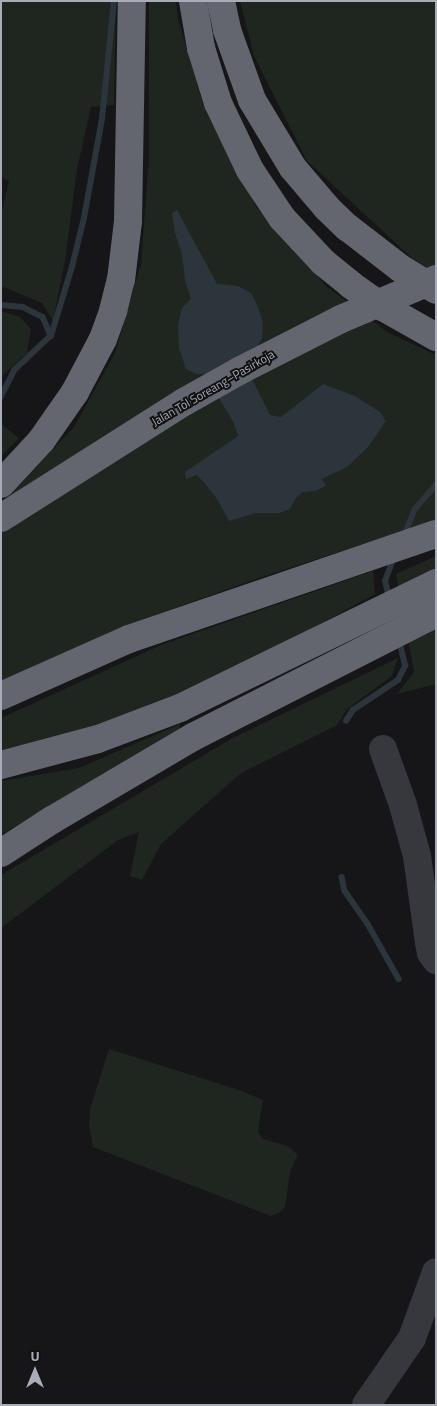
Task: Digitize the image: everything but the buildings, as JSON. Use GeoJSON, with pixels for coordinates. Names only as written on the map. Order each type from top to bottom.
{"type":"FeatureCollection","features":[{"type":"Feature","properties":{"kind":"highway"},"geometry":{"type":"LineString","coordinates":[[1,484],[41,441],[75,392],[103,339],[113,311],[121,280],[128,221],[132,1]]}},
{"type":"Feature","properties":{"kind":"highway"},"geometry":{"type":"LineString","coordinates":[[193,1],[201,48],[218,102],[250,170],[282,218],[323,262],[351,285],[383,307],[436,337]]}},
{"type":"Feature","properties":{"kind":"highway"},"geometry":{"type":"LineString","coordinates":[[221,1],[227,30],[252,100],[293,168],[327,208],[347,227],[400,268],[436,290]]}},
{"type":"Feature","properties":{"kind":"highway","name":"Jalan Tol Soreang–Pasirkoja"},"geometry":{"type":"LineString","coordinates":[[1,518],[184,402],[239,371],[342,318],[436,280]]}},
{"type":"Feature","properties":{"kind":"highway"},"geometry":{"type":"LineString","coordinates":[[1,696],[129,638],[436,534]]}},
{"type":"Feature","properties":{"kind":"highway"},"geometry":{"type":"LineString","coordinates":[[1,765],[98,739],[180,708],[436,583]]}},
{"type":"Feature","properties":{"kind":"highway"},"geometry":{"type":"LineString","coordinates":[[1,853],[52,820],[194,736],[436,613]]}},
{"type":"Feature","properties":{"kind":"highway"},"geometry":{"type":"LineString","coordinates":[[358,652],[436,619]]}},
{"type":"Feature","properties":{"kind":"street"},"geometry":{"type":"LineString","coordinates":[[383,749],[403,805],[417,856],[431,953],[436,960]]}},
{"type":"Feature","properties":{"kind":"street"},"geometry":{"type":"LineString","coordinates":[[366,1405],[412,1338],[436,1272]]}},
{"type":"Feature","properties":{"kind":"shaded area"},"geometry":{"type":"Polygon","coordinates":[[[1,1],[116,1],[114,105],[91,107],[77,169],[66,255],[53,321],[42,303],[1,286],[1,215],[9,181],[1,177],[1,1]]]}},
{"type":"Feature","properties":{"kind":"shaded area"},"geometry":{"type":"Polygon","coordinates":[[[149,1],[176,1],[178,19],[205,110],[256,206],[325,285],[387,332],[436,355],[436,520],[259,578],[119,628],[1,685],[1,505],[74,427],[115,353],[141,264],[149,158],[149,1]]]}},
{"type":"Feature","properties":{"kind":"shaded area"},"geometry":{"type":"Polygon","coordinates":[[[240,1],[436,1],[436,271],[433,272],[412,258],[307,161],[254,56],[240,1]]]}},
{"type":"Feature","properties":{"kind":"shaded area"},"geometry":{"type":"Polygon","coordinates":[[[177,210],[217,284],[238,286],[251,293],[258,307],[263,322],[262,338],[251,360],[245,365],[270,415],[281,417],[323,384],[355,396],[380,412],[386,421],[368,447],[347,467],[322,479],[326,486],[315,491],[303,492],[296,498],[290,509],[279,513],[256,513],[229,521],[217,499],[203,481],[196,475],[186,479],[185,472],[238,436],[234,423],[204,374],[196,374],[186,369],[179,348],[178,325],[182,308],[191,299],[185,280],[182,254],[175,233],[172,213],[177,210]]]}},
{"type":"Feature","properties":{"kind":"shaded area"},"geometry":{"type":"Polygon","coordinates":[[[1,311],[20,317],[31,329],[27,353],[1,377],[1,311]]]}},
{"type":"Feature","properties":{"kind":"shaded area"},"geometry":{"type":"Polygon","coordinates":[[[1,424],[19,438],[1,456],[1,424]]]}},
{"type":"Feature","properties":{"kind":"shaded area"},"geometry":{"type":"Polygon","coordinates":[[[436,556],[436,684],[397,694],[414,672],[396,574],[436,556]]]}},
{"type":"Feature","properties":{"kind":"shaded area"},"geometry":{"type":"Polygon","coordinates":[[[373,571],[375,594],[204,687],[46,742],[1,750],[1,718],[161,645],[373,571]]]}},
{"type":"Feature","properties":{"kind":"shaded area"},"geometry":{"type":"Polygon","coordinates":[[[398,658],[392,676],[347,709],[337,725],[241,773],[161,844],[142,880],[130,876],[139,832],[118,840],[1,928],[1,875],[231,739],[398,658]]]}},
{"type":"Feature","properties":{"kind":"shaded area"},"geometry":{"type":"Polygon","coordinates":[[[180,724],[180,729],[1,835],[1,781],[79,768],[180,724]]]}},
{"type":"Feature","properties":{"kind":"shaded area"},"geometry":{"type":"Polygon","coordinates":[[[109,1049],[239,1090],[263,1100],[258,1132],[263,1139],[288,1146],[298,1155],[290,1172],[285,1207],[279,1213],[271,1216],[93,1147],[89,1126],[90,1109],[109,1049]]]}},
{"type":"Feature","properties":{"kind":"waterway"},"geometry":{"type":"LineString","coordinates":[[51,336],[72,267],[84,218],[102,119],[114,1]]}},
{"type":"Feature","properties":{"kind":"waterway"},"geometry":{"type":"LineString","coordinates":[[1,305],[23,307],[43,317],[51,336],[15,370],[1,398]]}},
{"type":"Feature","properties":{"kind":"waterway"},"geometry":{"type":"LineString","coordinates":[[404,536],[415,509],[436,485]]}},
{"type":"Feature","properties":{"kind":"waterway"},"geometry":{"type":"LineString","coordinates":[[389,597],[385,581],[394,558]]}},
{"type":"Feature","properties":{"kind":"waterway"},"geometry":{"type":"LineString","coordinates":[[346,721],[353,710],[398,680],[405,666],[399,640]]}},
{"type":"Feature","properties":{"kind":"waterway"},"geometry":{"type":"LineString","coordinates":[[342,877],[345,891],[368,924],[399,979]]}}]}
